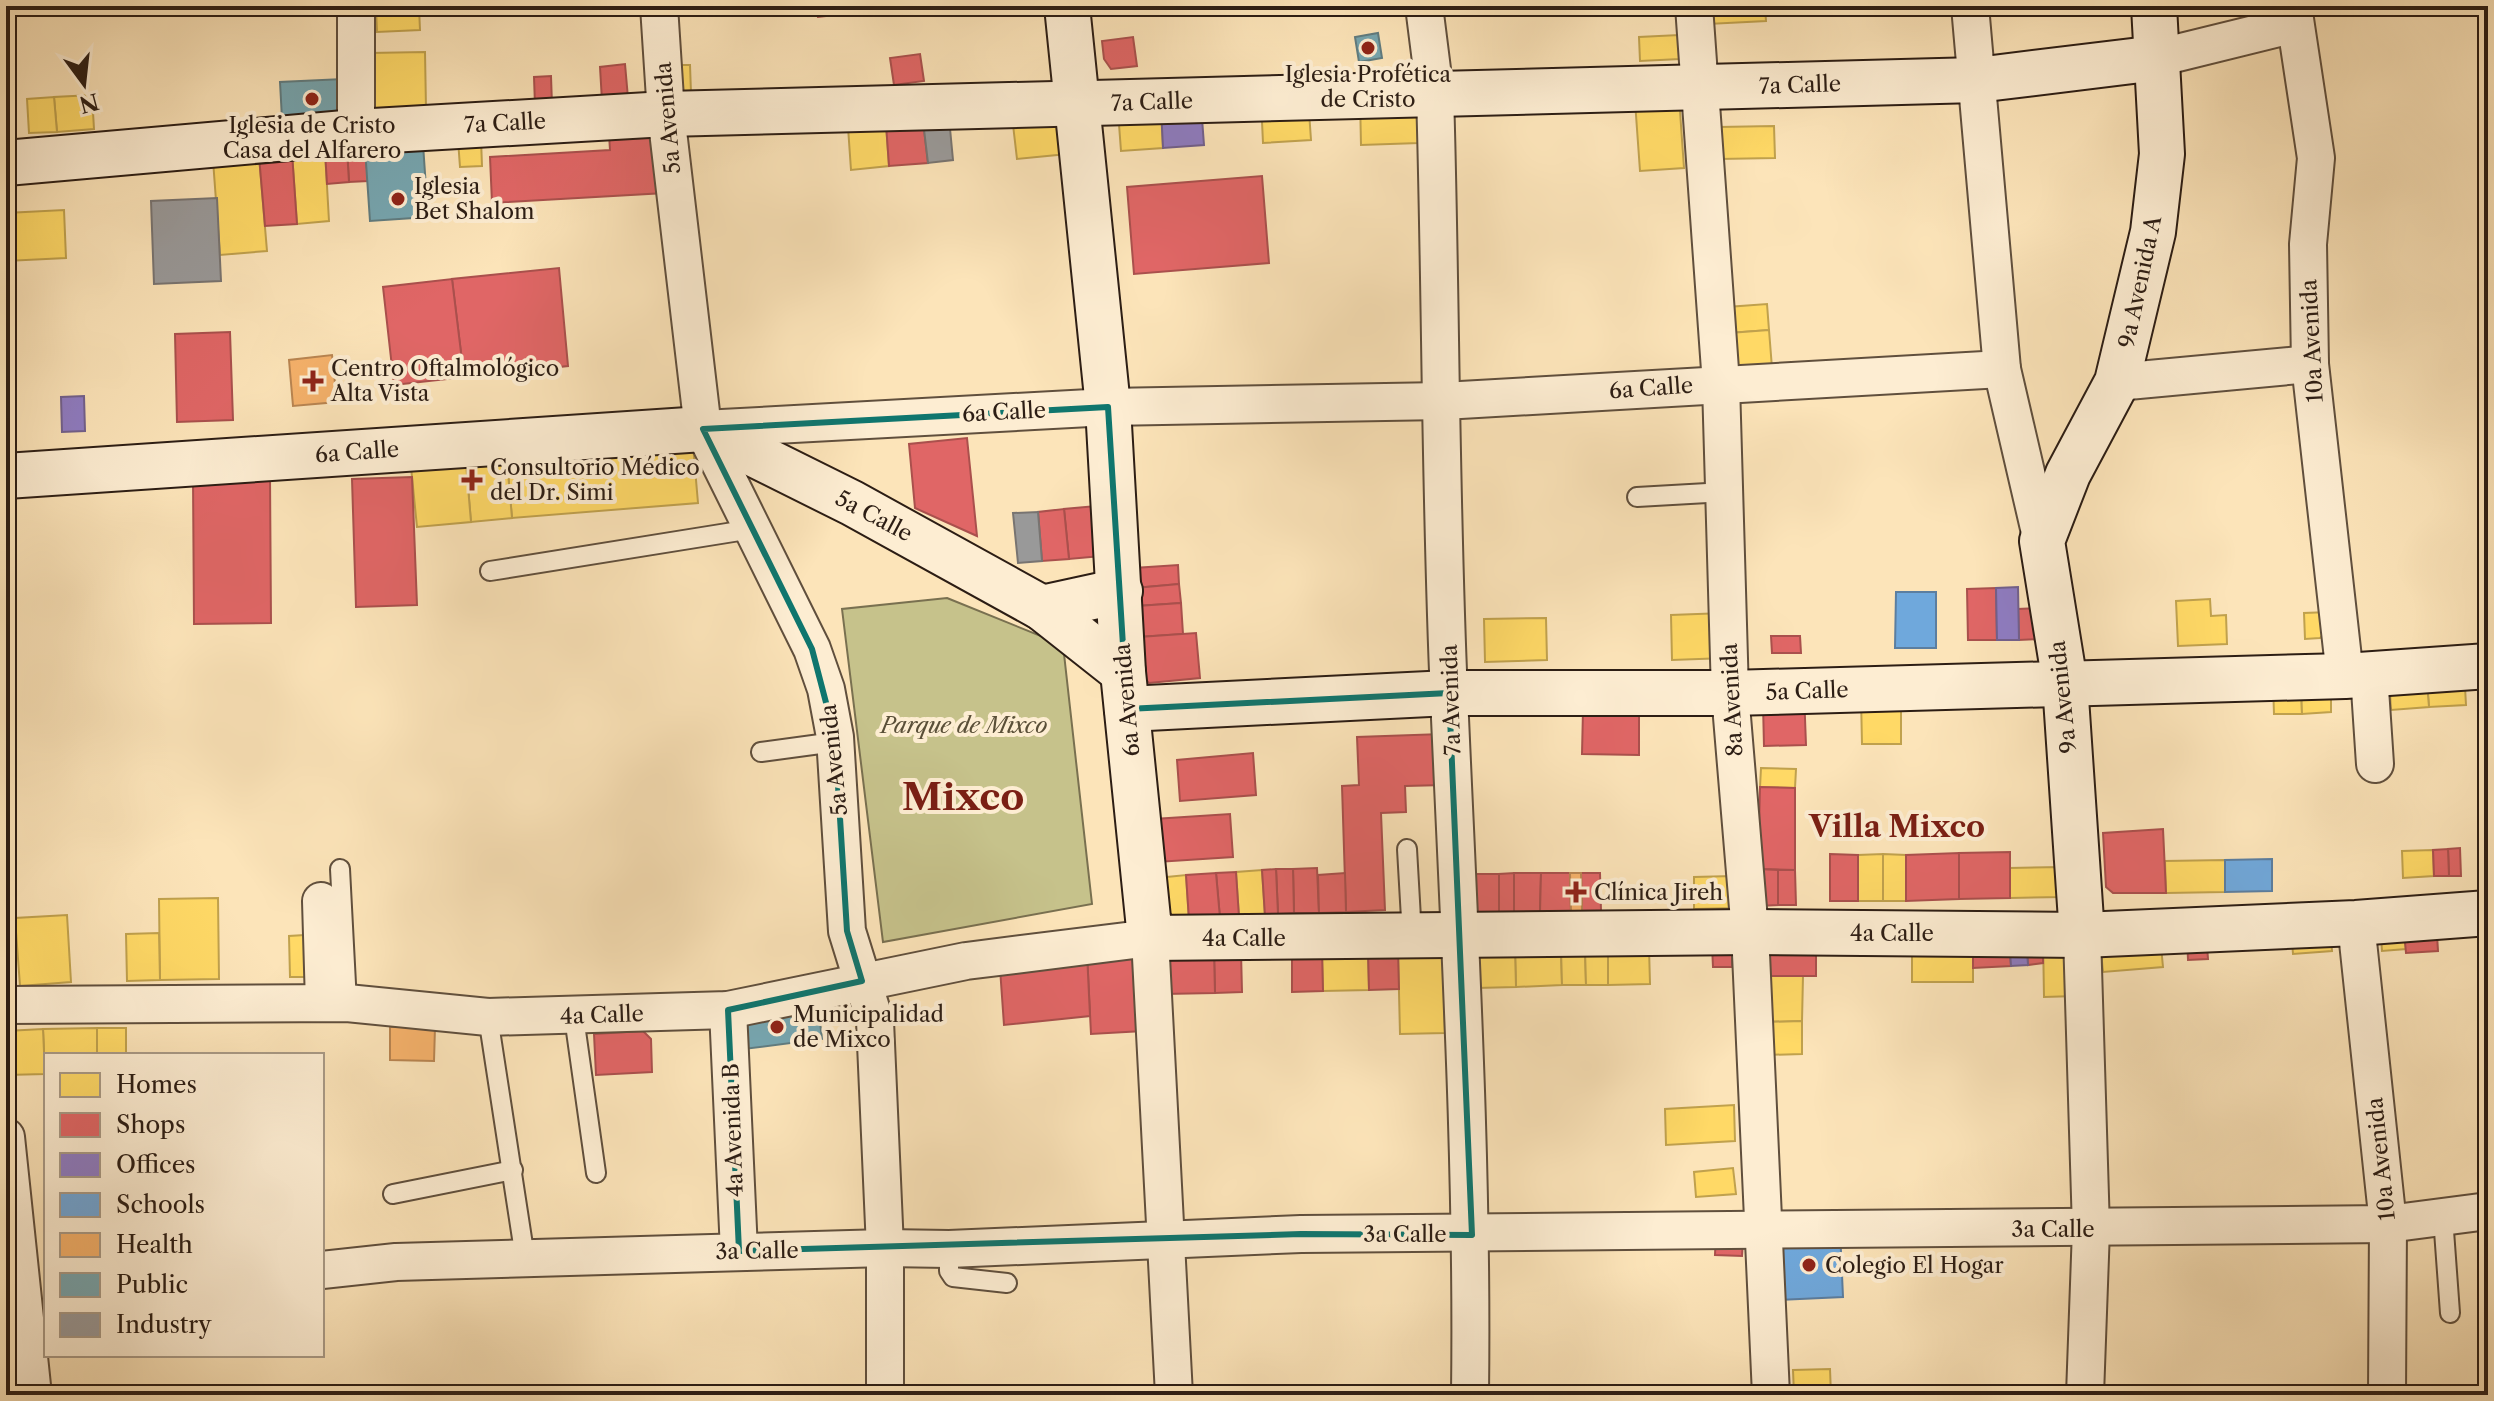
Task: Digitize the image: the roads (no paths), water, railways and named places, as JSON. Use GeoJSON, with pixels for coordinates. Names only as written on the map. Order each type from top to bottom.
{"type":"FeatureCollection","features":[{"type":"Feature","properties":{"kind":"street"},"geometry":{"type":"LineString","coordinates":[[356,6],[356,132]]}},
{"type":"Feature","properties":{"kind":"street","name":"5a Avenida"},"geometry":{"type":"LineString","coordinates":[[659,6],[666,114],[703,429],[812,649],[826,689],[835,742],[847,931],[875,1021],[885,1248],[885,1395]]}},
{"type":"Feature","properties":{"kind":"street","name":"6a Avenida"},"geometry":{"type":"LineString","coordinates":[[1067,6],[1108,407],[1125,690],[1150,938],[1174,1395]]}},
{"type":"Feature","properties":{"kind":"street","name":"7a Avenida"},"geometry":{"type":"LineString","coordinates":[[1424,6],[1435,93],[1449,693],[1463,936],[1472,1235],[1470,1395]]}},
{"type":"Feature","properties":{"kind":"street","name":"8a Avenida"},"geometry":{"type":"LineString","coordinates":[[1694,6],[1721,384],[1730,693],[1750,932],[1771,1395]]}},
{"type":"Feature","properties":{"kind":"street","name":"9a Avenida"},"geometry":{"type":"LineString","coordinates":[[1970,6],[2002,369],[2042,541],[2065,683],[2082,935],[2091,1229],[2085,1395]]}},
{"type":"Feature","properties":{"kind":"street","name":"9a Avenida A"},"geometry":{"type":"LineString","coordinates":[[2042,541],[2068,474],[2117,382],[2155,217],[2162,154],[2154,6]]}},
{"type":"Feature","properties":{"kind":"street","name":"7a Calle"},"geometry":{"type":"LineString","coordinates":[[6,163],[356,132],[666,114],[1977,80],[2157,58],[2294,15]]}},
{"type":"Feature","properties":{"kind":"street","name":"10a Avenida"},"geometry":{"type":"LineString","coordinates":[[2294,15],[2316,158],[2308,244],[2310,364],[2357,675],[2375,764]]}},
{"type":"Feature","properties":{"kind":"street"},"geometry":{"type":"LineString","coordinates":[[2117,382],[2310,364]]}},
{"type":"Feature","properties":{"kind":"street","name":"6a Calle"},"geometry":{"type":"LineString","coordinates":[[6,476],[703,429],[1108,407],[1443,401],[2002,369]]}},
{"type":"Feature","properties":{"kind":"street","name":"5a Calle"},"geometry":{"type":"LineString","coordinates":[[703,429],[852,503],[1042,608],[1125,690],[1730,693],[2357,675],[2488,666]]}},
{"type":"Feature","properties":{"kind":"street"},"geometry":{"type":"LineString","coordinates":[[1042,608],[1120,591]]}},
{"type":"Feature","properties":{"kind":"street"},"geometry":{"type":"LineString","coordinates":[[321,901],[335,1003]]}},
{"type":"Feature","properties":{"kind":"street","name":"4a Calle"},"geometry":{"type":"LineString","coordinates":[[6,1005],[335,1003],[488,1017],[574,1017],[728,1010],[966,961],[1150,938],[1750,932],[2082,935],[2356,923],[2488,913]]}},
{"type":"Feature","properties":{"kind":"street","name":"10a Avenida"},"geometry":{"type":"LineString","coordinates":[[2356,923],[2388,1224],[2387,1395]]}},
{"type":"Feature","properties":{"kind":"street","name":"4a Avenida B"},"geometry":{"type":"LineString","coordinates":[[728,1010],[739,1251]]}},
{"type":"Feature","properties":{"kind":"street"},"geometry":{"type":"LineString","coordinates":[[6,1137],[33,1395]]}},
{"type":"Feature","properties":{"kind":"street","name":"3a Calle"},"geometry":{"type":"LineString","coordinates":[[324,1270],[396,1262],[739,1251],[949,1249],[1168,1237],[1472,1235],[1763,1228],[2091,1229],[2388,1224],[2488,1211]]}},
{"type":"Feature","properties":{"kind":"lane"},"geometry":{"type":"LineString","coordinates":[[1637,497],[1725,492]]}},
{"type":"Feature","properties":{"kind":"lane"},"geometry":{"type":"LineString","coordinates":[[490,571],[752,529]]}},
{"type":"Feature","properties":{"kind":"lane"},"geometry":{"type":"LineString","coordinates":[[761,752],[835,742]]}},
{"type":"Feature","properties":{"kind":"lane"},"geometry":{"type":"LineString","coordinates":[[1407,849],[1412,936]]}},
{"type":"Feature","properties":{"kind":"lane"},"geometry":{"type":"LineString","coordinates":[[335,1003],[340,869]]}},
{"type":"Feature","properties":{"kind":"lane"},"geometry":{"type":"LineString","coordinates":[[488,1017],[525,1258]]}},
{"type":"Feature","properties":{"kind":"lane"},"geometry":{"type":"LineString","coordinates":[[574,1017],[596,1173]]}},
{"type":"Feature","properties":{"kind":"lane"},"geometry":{"type":"LineString","coordinates":[[393,1194],[513,1170]]}},
{"type":"Feature","properties":{"kind":"lane"},"geometry":{"type":"LineString","coordinates":[[2443,1217],[2450,1313]]}},
{"type":"Feature","properties":{"kind":"lane"},"geometry":{"type":"LineString","coordinates":[[949,1249],[949,1271],[953,1277],[961,1281],[1007,1283]]}},
{"type":"Feature","properties":{"kind":"place","name":"Iglesia Profética de Cristo"},"geometry":{"type":"Point","coordinates":[1368,48]}},
{"type":"Feature","properties":{"kind":"place","name":"Iglesia de Cristo Casa del Alfarero"},"geometry":{"type":"Point","coordinates":[312,99]}},
{"type":"Feature","properties":{"kind":"place","name":"Iglesia Bet Shalom"},"geometry":{"type":"Point","coordinates":[398,199]}},
{"type":"Feature","properties":{"kind":"place","name":"Centro Oftalmológico Alta Vista"},"geometry":{"type":"Point","coordinates":[313,381]}},
{"type":"Feature","properties":{"kind":"place","name":"Consultorio Médico del Dr. Simi"},"geometry":{"type":"Point","coordinates":[472,480]}},
{"type":"Feature","properties":{"kind":"place","name":"Clínica Jireh"},"geometry":{"type":"Point","coordinates":[1576,892]}},
{"type":"Feature","properties":{"kind":"place","name":"Municipalidad de Mixco"},"geometry":{"type":"Point","coordinates":[777,1027]}},
{"type":"Feature","properties":{"kind":"place","name":"Colegio El Hogar"},"geometry":{"type":"Point","coordinates":[1809,1265]}},
{"type":"Feature","properties":{"kind":"district","name":"Mixco"},"geometry":{"type":"Point","coordinates":[963,796]}},
{"type":"Feature","properties":{"kind":"district","name":"Villa Mixco"},"geometry":{"type":"Point","coordinates":[1897,826]}},
{"type":"Feature","properties":{"kind":"park label","name":"Parque de Mixco"},"geometry":{"type":"Point","coordinates":[964,725]}}]}
